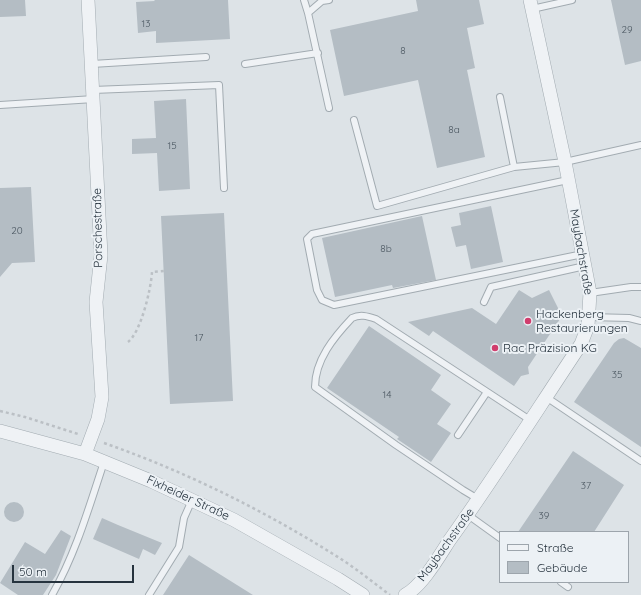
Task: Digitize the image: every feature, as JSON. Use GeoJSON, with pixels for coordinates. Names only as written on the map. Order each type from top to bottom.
{"type":"FeatureCollection","features":[{"type":"Feature","properties":{"kind":"street","name":"Porschestraße"},"geometry":{"type":"LineString","coordinates":[[84,454],[98,419],[102,397],[96,302],[101,255],[88,0]]}},
{"type":"Feature","properties":{"kind":"street","name":"Maybachstraße"},"geometry":{"type":"LineString","coordinates":[[405,595],[422,580],[468,515],[581,344],[588,326],[590,293],[565,162],[531,4]]}},
{"type":"Feature","properties":{"kind":"street","name":"Fixheider Straße"},"geometry":{"type":"LineString","coordinates":[[0,431],[84,454],[151,481],[234,520],[338,579],[363,595]]}},
{"type":"Feature","properties":{"kind":"lane"},"geometry":{"type":"LineString","coordinates":[[304,0],[318,53],[329,108]]}},
{"type":"Feature","properties":{"kind":"lane"},"geometry":{"type":"LineString","coordinates":[[308,12],[322,1],[329,0]]}},
{"type":"Feature","properties":{"kind":"lane"},"geometry":{"type":"LineString","coordinates":[[531,4],[572,0]]}},
{"type":"Feature","properties":{"kind":"lane"},"geometry":{"type":"LineString","coordinates":[[245,64],[318,53]]}},
{"type":"Feature","properties":{"kind":"lane"},"geometry":{"type":"LineString","coordinates":[[92,64],[206,58]]}},
{"type":"Feature","properties":{"kind":"lane"},"geometry":{"type":"LineString","coordinates":[[0,105],[93,94],[219,85],[224,188]]}},
{"type":"Feature","properties":{"kind":"lane"},"geometry":{"type":"LineString","coordinates":[[500,97],[514,167]]}},
{"type":"Feature","properties":{"kind":"lane"},"geometry":{"type":"LineString","coordinates":[[354,120],[377,206],[514,167],[565,162],[641,145]]}},
{"type":"Feature","properties":{"kind":"lane"},"geometry":{"type":"LineString","coordinates":[[568,180],[312,234],[307,239],[317,290],[322,300],[334,305],[584,260]]}},
{"type":"Feature","properties":{"kind":"lane"},"geometry":{"type":"LineString","coordinates":[[484,302],[490,287],[584,260]]}},
{"type":"Feature","properties":{"kind":"lane"},"geometry":{"type":"LineString","coordinates":[[590,293],[641,287]]}},
{"type":"Feature","properties":{"kind":"lane"},"geometry":{"type":"LineString","coordinates":[[478,499],[420,462],[325,396],[315,387],[315,377],[323,355],[352,318],[358,315],[368,316],[376,319],[530,420]]}},
{"type":"Feature","properties":{"kind":"lane"},"geometry":{"type":"LineString","coordinates":[[589,317],[629,318],[641,322]]}},
{"type":"Feature","properties":{"kind":"lane"},"geometry":{"type":"LineString","coordinates":[[458,435],[487,392]]}},
{"type":"Feature","properties":{"kind":"lane"},"geometry":{"type":"LineString","coordinates":[[546,397],[641,461]]}},
{"type":"Feature","properties":{"kind":"lane"},"geometry":{"type":"LineString","coordinates":[[52,595],[64,575],[77,544],[104,462]]}},
{"type":"Feature","properties":{"kind":"lane"},"geometry":{"type":"LineString","coordinates":[[149,595],[179,547],[184,518],[192,500]]}},
{"type":"Feature","properties":{"kind":"lane"},"geometry":{"type":"LineString","coordinates":[[468,515],[499,537]]}},
{"type":"Feature","properties":{"kind":"lane"},"geometry":{"type":"LineString","coordinates":[[562,583],[568,587]]}},
{"type":"Feature","properties":{"kind":"path"},"geometry":{"type":"LineString","coordinates":[[128,342],[133,338],[146,304],[152,282],[152,272],[164,272]]}},
{"type":"Feature","properties":{"kind":"path"},"geometry":{"type":"LineString","coordinates":[[0,411],[25,417],[91,439]]}},
{"type":"Feature","properties":{"kind":"building"},"geometry":{"type":"Polygon","coordinates":[[[0,0],[25,0],[26,16],[0,17],[0,0]]]}},
{"type":"Feature","properties":{"kind":"building"},"geometry":{"type":"Polygon","coordinates":[[[154,0],[228,0],[230,39],[156,43],[156,31],[138,33],[136,2],[155,1],[154,0]]]}},
{"type":"Feature","properties":{"kind":"building"},"geometry":{"type":"Polygon","coordinates":[[[416,0],[479,0],[484,24],[467,28],[475,68],[467,70],[485,157],[437,168],[418,80],[344,96],[330,30],[418,11],[416,0]]]}},
{"type":"Feature","properties":{"kind":"building"},"geometry":{"type":"Polygon","coordinates":[[[611,0],[641,0],[641,61],[625,65],[611,0]]]}},
{"type":"Feature","properties":{"kind":"building"},"geometry":{"type":"Polygon","coordinates":[[[186,99],[190,189],[159,191],[157,153],[132,154],[132,139],[156,138],[154,101],[186,99]]]}},
{"type":"Feature","properties":{"kind":"building"},"geometry":{"type":"Polygon","coordinates":[[[31,187],[35,262],[12,263],[0,277],[0,188],[31,187]]]}},
{"type":"Feature","properties":{"kind":"building"},"geometry":{"type":"Polygon","coordinates":[[[491,206],[503,262],[471,269],[466,245],[456,247],[451,227],[461,225],[459,213],[491,206]]]}},
{"type":"Feature","properties":{"kind":"building"},"geometry":{"type":"Polygon","coordinates":[[[224,213],[233,401],[170,404],[161,216],[224,213]]]}},
{"type":"Feature","properties":{"kind":"building"},"geometry":{"type":"Polygon","coordinates":[[[422,216],[436,280],[393,288],[392,285],[335,297],[322,238],[422,216]]]}},
{"type":"Feature","properties":{"kind":"building"},"geometry":{"type":"Polygon","coordinates":[[[519,290],[532,298],[549,290],[562,316],[528,367],[529,374],[521,376],[514,386],[433,331],[429,336],[408,322],[472,308],[496,324],[519,290]]]}},
{"type":"Feature","properties":{"kind":"building"},"geometry":{"type":"Polygon","coordinates":[[[369,326],[441,375],[431,390],[451,404],[437,424],[451,433],[431,462],[397,439],[399,437],[327,388],[369,326]]]}},
{"type":"Feature","properties":{"kind":"building"},"geometry":{"type":"Polygon","coordinates":[[[624,338],[641,348],[641,447],[574,402],[614,343],[619,339],[624,338]]]}},
{"type":"Feature","properties":{"kind":"building"},"geometry":{"type":"Polygon","coordinates":[[[573,451],[624,485],[595,531],[519,531],[573,451]]]}},
{"type":"Feature","properties":{"kind":"building"},"geometry":{"type":"Polygon","coordinates":[[[14,502],[21,505],[24,512],[21,519],[14,522],[7,519],[4,512],[7,505],[14,502]]]}},
{"type":"Feature","properties":{"kind":"building"},"geometry":{"type":"Polygon","coordinates":[[[102,518],[162,543],[155,555],[143,549],[139,559],[93,539],[102,518]]]}},
{"type":"Feature","properties":{"kind":"building"},"geometry":{"type":"Polygon","coordinates":[[[61,530],[71,536],[56,575],[43,595],[18,595],[0,583],[25,542],[45,554],[61,530]]]}},
{"type":"Feature","properties":{"kind":"building"},"geometry":{"type":"Polygon","coordinates":[[[189,555],[253,595],[163,595],[189,555]]]}},
{"type":"Feature","properties":{"kind":"place","name":"Hackenberg Restaurierungen"},"geometry":{"type":"Point","coordinates":[528,321]}},
{"type":"Feature","properties":{"kind":"place","name":"Rac Präzision KG"},"geometry":{"type":"Point","coordinates":[495,348]}}]}
